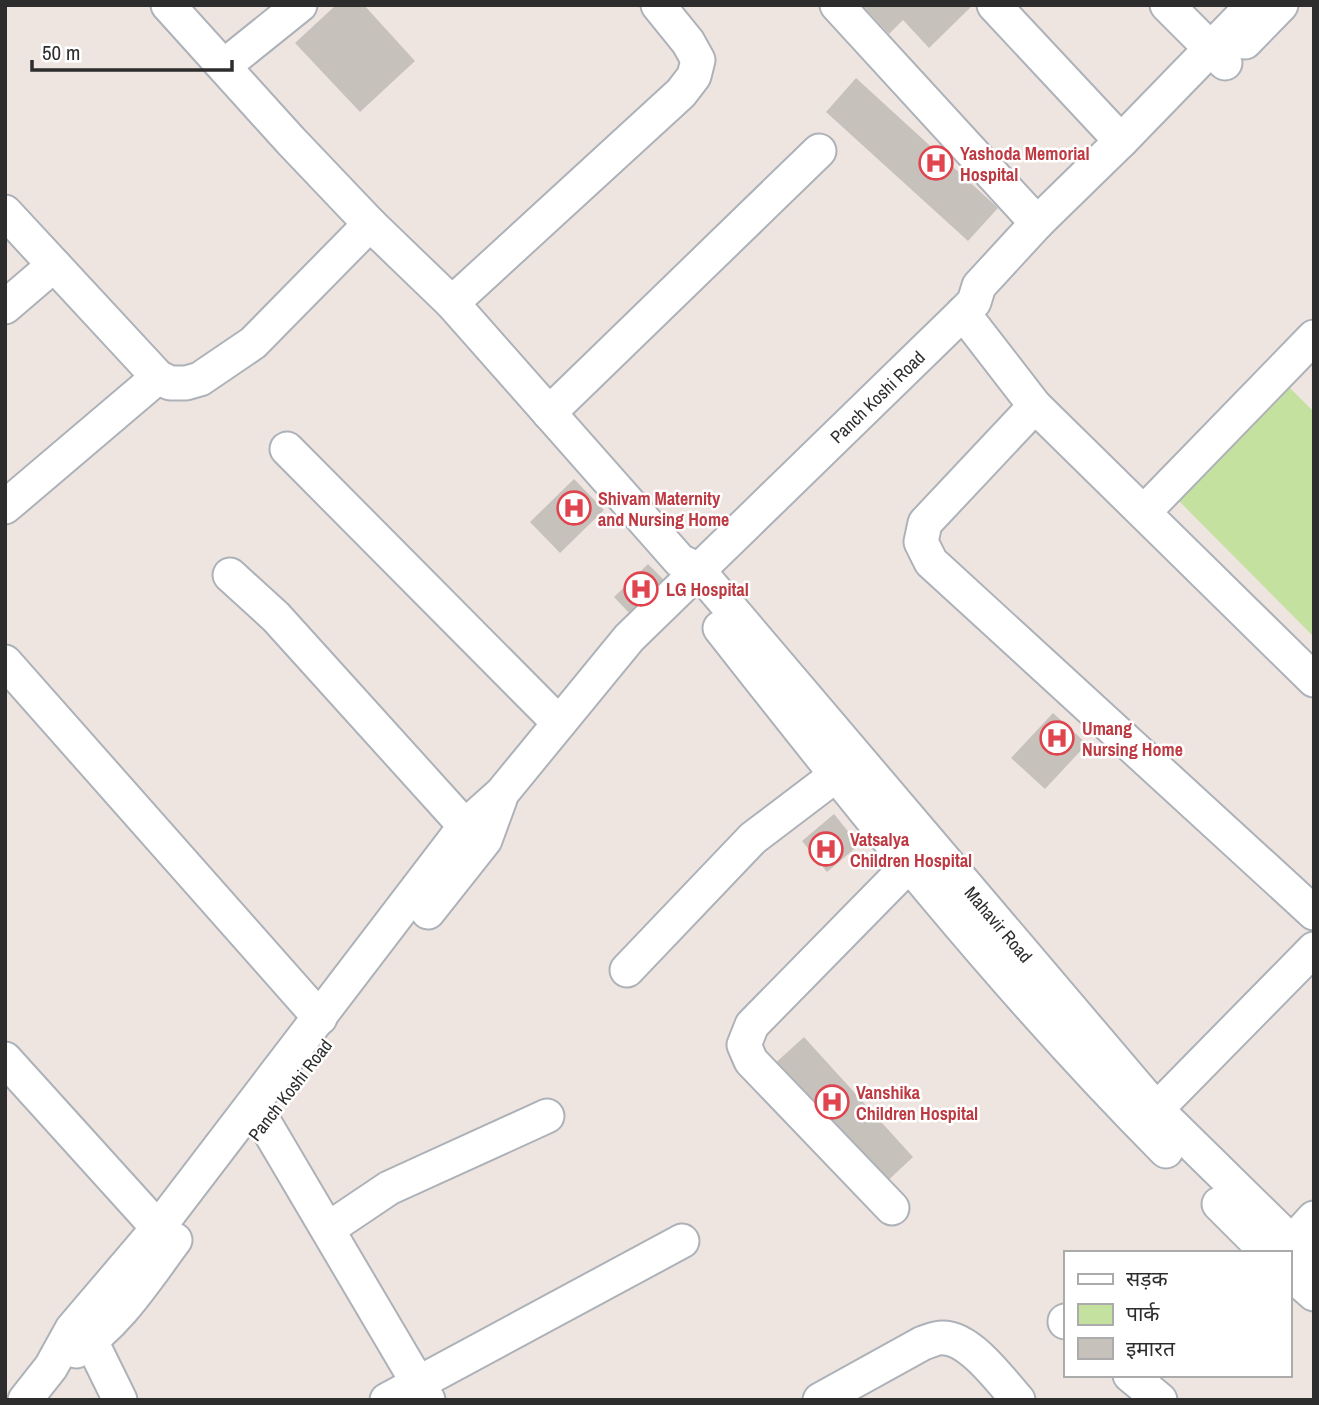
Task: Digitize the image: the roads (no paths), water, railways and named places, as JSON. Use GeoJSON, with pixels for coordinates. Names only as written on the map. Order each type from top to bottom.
{"type":"FeatureCollection","features":[{"type":"Feature","properties":{"kind":"street"},"geometry":{"type":"LineString","coordinates":[[168,5],[290,141],[370,224],[452,303],[687,571],[836,775],[908,866],[1114,1098],[1148,1117],[1314,949]]}},
{"type":"Feature","properties":{"kind":"street"},"geometry":{"type":"LineString","coordinates":[[225,66],[300,5]]}},
{"type":"Feature","properties":{"kind":"street"},"geometry":{"type":"LineString","coordinates":[[452,303],[681,93],[694,76],[698,60],[688,42],[658,5]]}},
{"type":"Feature","properties":{"kind":"street"},"geometry":{"type":"LineString","coordinates":[[837,5],[1037,223]]}},
{"type":"Feature","properties":{"kind":"street"},"geometry":{"type":"LineString","coordinates":[[994,5],[1121,142]]}},
{"type":"Feature","properties":{"kind":"street"},"geometry":{"type":"LineString","coordinates":[[1167,5],[1218,56]]}},
{"type":"Feature","properties":{"kind":"street","name":"Panch Koshi Road"},"geometry":{"type":"LineString","coordinates":[[25,1400],[51,1367],[72,1329],[158,1228],[465,826],[502,793],[687,571],[969,307],[979,286],[1037,223],[1121,142],[1218,56],[1253,5]]}},
{"type":"Feature","properties":{"kind":"street"},"geometry":{"type":"LineString","coordinates":[[1282,5],[1218,56],[989,297],[969,307],[1035,406],[1314,680]]}},
{"type":"Feature","properties":{"kind":"street"},"geometry":{"type":"LineString","coordinates":[[549,413],[819,151]]}},
{"type":"Feature","properties":{"kind":"street"},"geometry":{"type":"LineString","coordinates":[[5,212],[158,377],[170,383],[186,383],[200,379],[253,343],[370,224]]}},
{"type":"Feature","properties":{"kind":"street"},"geometry":{"type":"LineString","coordinates":[[5,307],[54,265]]}},
{"type":"Feature","properties":{"kind":"street"},"geometry":{"type":"LineString","coordinates":[[1144,512],[1308,355]]}},
{"type":"Feature","properties":{"kind":"street"},"geometry":{"type":"LineString","coordinates":[[5,507],[158,377]]}},
{"type":"Feature","properties":{"kind":"street"},"geometry":{"type":"LineString","coordinates":[[1035,406],[925,523],[921,542],[931,562],[1314,913]]}},
{"type":"Feature","properties":{"kind":"street"},"geometry":{"type":"LineString","coordinates":[[287,449],[559,723]]}},
{"type":"Feature","properties":{"kind":"street","name":"Mahavir Road"},"geometry":{"type":"LineString","coordinates":[[687,571],[936,847],[1148,1117],[1283,1251]]}},
{"type":"Feature","properties":{"kind":"street"},"geometry":{"type":"LineString","coordinates":[[230,575],[276,617],[465,826]]}},
{"type":"Feature","properties":{"kind":"street"},"geometry":{"type":"LineString","coordinates":[[5,662],[320,1018]]}},
{"type":"Feature","properties":{"kind":"street"},"geometry":{"type":"LineString","coordinates":[[626,970],[753,838],[836,775]]}},
{"type":"Feature","properties":{"kind":"street","name":"Panch Koshi Road"},"geometry":{"type":"LineString","coordinates":[[51,1367],[91,1341],[128,1302],[264,1122],[485,840],[502,793]]}},
{"type":"Feature","properties":{"kind":"street"},"geometry":{"type":"LineString","coordinates":[[892,1208],[751,1061],[744,1045],[752,1026],[908,866],[936,847]]}},
{"type":"Feature","properties":{"kind":"street"},"geometry":{"type":"LineString","coordinates":[[5,1059],[158,1228]]}},
{"type":"Feature","properties":{"kind":"street"},"geometry":{"type":"LineString","coordinates":[[328,1229],[389,1188],[547,1116]]}},
{"type":"Feature","properties":{"kind":"street"},"geometry":{"type":"LineString","coordinates":[[264,1122],[423,1392]]}},
{"type":"Feature","properties":{"kind":"street"},"geometry":{"type":"LineString","coordinates":[[1291,1254],[1314,1218]]}},
{"type":"Feature","properties":{"kind":"street"},"geometry":{"type":"LineString","coordinates":[[387,1400],[423,1392],[682,1241]]}},
{"type":"Feature","properties":{"kind":"street","name":"Mahavir Road"},"geometry":{"type":"LineString","coordinates":[[1291,1260],[1314,1294]]}},
{"type":"Feature","properties":{"kind":"street"},"geometry":{"type":"LineString","coordinates":[[820,1400],[923,1343],[941,1337],[958,1340],[979,1357],[1018,1400]]}},
{"type":"Feature","properties":{"kind":"street"},"geometry":{"type":"LineString","coordinates":[[91,1341],[120,1400]]}},
{"type":"Feature","properties":{"kind":"street"},"geometry":{"type":"LineString","coordinates":[[1132,1377],[1160,1400]]}},
{"type":"Feature","properties":{"kind":"place","name":"Yashoda Memorial Hospital"},"geometry":{"type":"Point","coordinates":[936,163]}},
{"type":"Feature","properties":{"kind":"place","name":"Shivam Maternity and Nursing Home"},"geometry":{"type":"Point","coordinates":[574,508]}},
{"type":"Feature","properties":{"kind":"place","name":"LG Hospital"},"geometry":{"type":"Point","coordinates":[641,589]}},
{"type":"Feature","properties":{"kind":"place","name":"Umang Nursing Home"},"geometry":{"type":"Point","coordinates":[1057,738]}},
{"type":"Feature","properties":{"kind":"place","name":"Vatsalya Children Hospital"},"geometry":{"type":"Point","coordinates":[826,849]}},
{"type":"Feature","properties":{"kind":"place","name":"Vanshika Children Hospital"},"geometry":{"type":"Point","coordinates":[832,1102]}}]}
